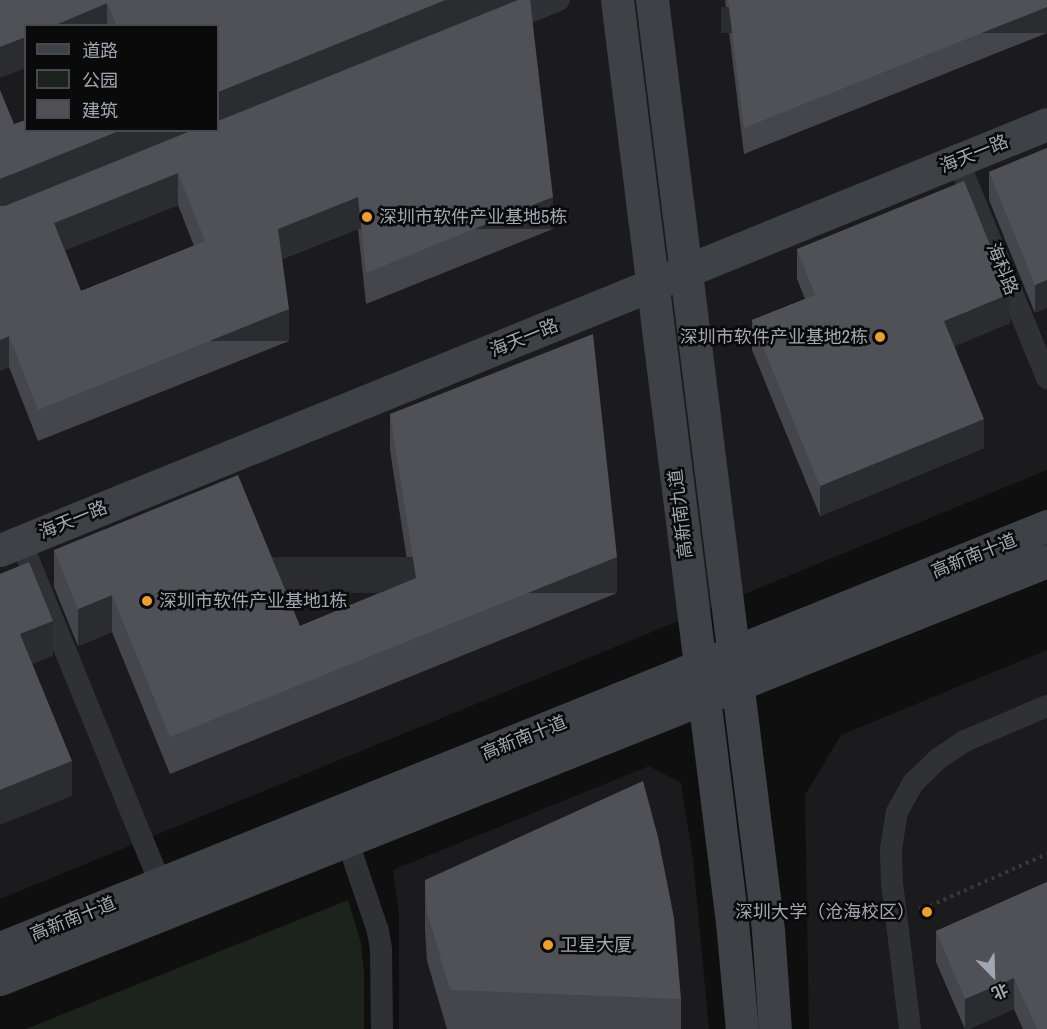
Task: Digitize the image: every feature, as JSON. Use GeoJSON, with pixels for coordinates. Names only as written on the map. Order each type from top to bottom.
{"type":"FeatureCollection","features":[{"type":"Feature","properties":{"kind":"street"},"geometry":{"type":"LineString","coordinates":[[482,31],[559,0]]}},
{"type":"Feature","properties":{"kind":"street","name":"高新南九道"},"geometry":{"type":"LineString","coordinates":[[617,0],[732,922],[742,1029]]}},
{"type":"Feature","properties":{"kind":"street","name":"高新南九道"},"geometry":{"type":"LineString","coordinates":[[652,0],[768,930],[775,1029]]}},
{"type":"Feature","properties":{"kind":"street","name":"海天一路"},"geometry":{"type":"LineString","coordinates":[[10,546],[1047,124]]}},
{"type":"Feature","properties":{"kind":"street","name":"海科路"},"geometry":{"type":"LineString","coordinates":[[958,161],[1047,378]]}},
{"type":"Feature","properties":{"kind":"street","name":"高新南十道"},"geometry":{"type":"LineString","coordinates":[[0,948],[1047,526]]}},
{"type":"Feature","properties":{"kind":"street"},"geometry":{"type":"LineString","coordinates":[[10,546],[161,885]]}},
{"type":"Feature","properties":{"kind":"street","name":"高新南十道"},"geometry":{"type":"LineString","coordinates":[[0,979],[1047,561]]}},
{"type":"Feature","properties":{"kind":"street"},"geometry":{"type":"LineString","coordinates":[[910,1029],[894,903],[891,849],[897,812],[913,783],[938,759],[965,741],[1047,706]]}},
{"type":"Feature","properties":{"kind":"street"},"geometry":{"type":"LineString","coordinates":[[347,840],[378,931],[381,949],[382,1029]]}},
{"type":"Feature","properties":{"kind":"path"},"geometry":{"type":"LineString","coordinates":[[894,903],[923,909],[1047,854]]}},
{"type":"Feature","properties":{"kind":"shaded area"},"geometry":{"type":"Polygon","coordinates":[[[0,0],[1047,0],[1047,470],[0,899],[0,0]]]}},
{"type":"Feature","properties":{"kind":"shaded area","name":"深圳大学（沧海校区）"},"geometry":{"type":"Polygon","coordinates":[[[1047,650],[1047,1029],[809,1029],[805,795],[841,735],[1047,650]]]}},
{"type":"Feature","properties":{"kind":"shaded area"},"geometry":{"type":"Polygon","coordinates":[[[649,766],[681,783],[693,860],[709,1029],[399,1029],[399,916],[393,870],[649,766]]]}},
{"type":"Feature","properties":{"kind":"green space"},"geometry":{"type":"Polygon","coordinates":[[[348,900],[361,943],[364,973],[364,1029],[26,1029],[348,900]]]}},
{"type":"Feature","properties":{"kind":"building"},"geometry":{"type":"Polygon","coordinates":[[[0,0],[445,0],[219,92],[219,24],[116,24],[107,3],[58,24],[24,24],[24,38],[0,47],[0,0]]]}},
{"type":"Feature","properties":{"kind":"building","name":"深圳市软件产业基地5栋"},"geometry":{"type":"Polygon","coordinates":[[[518,0],[530,0],[553,197],[366,273],[358,197],[278,229],[289,309],[38,410],[9,336],[0,340],[0,206],[5,206],[188,132],[219,132],[219,121],[518,0]],[[178,173],[54,223],[81,291],[205,241],[178,173]]]}},
{"type":"Feature","properties":{"kind":"building"},"geometry":{"type":"Polygon","coordinates":[[[728,0],[1047,0],[1047,7],[744,128],[728,0]]]}},
{"type":"Feature","properties":{"kind":"building"},"geometry":{"type":"Polygon","coordinates":[[[0,90],[14,124],[24,121],[24,132],[116,132],[0,179],[0,90]]]}},
{"type":"Feature","properties":{"kind":"building"},"geometry":{"type":"Polygon","coordinates":[[[1047,148],[1047,280],[1035,285],[989,172],[1047,148]]]}},
{"type":"Feature","properties":{"kind":"building","name":"深圳市软件产业基地2栋"},"geometry":{"type":"Polygon","coordinates":[[[964,181],[1010,294],[944,321],[984,419],[820,486],[752,320],[815,295],[797,249],[964,181]]]}},
{"type":"Feature","properties":{"kind":"building","name":"深圳市软件产业基地1栋"},"geometry":{"type":"Polygon","coordinates":[[[593,334],[617,557],[170,737],[112,595],[78,609],[54,550],[238,475],[300,626],[416,578],[390,414],[593,334]]]}},
{"type":"Feature","properties":{"kind":"building"},"geometry":{"type":"Polygon","coordinates":[[[29,562],[53,621],[20,634],[72,761],[0,790],[0,574],[29,562]]]}},
{"type":"Feature","properties":{"kind":"building","name":"卫星大厦"},"geometry":{"type":"Polygon","coordinates":[[[643,781],[658,837],[674,918],[681,999],[450,990],[427,912],[425,880],[643,781]]]}},
{"type":"Feature","properties":{"kind":"building"},"geometry":{"type":"Polygon","coordinates":[[[1047,882],[1047,1029],[1037,1029],[1014,978],[965,999],[936,931],[1047,882]]]}},
{"type":"Feature","properties":{"kind":"place","name":"深圳市软件产业基地5栋"},"geometry":{"type":"Point","coordinates":[367,217]}},
{"type":"Feature","properties":{"kind":"place","name":"深圳市软件产业基地2栋"},"geometry":{"type":"Point","coordinates":[880,337]}},
{"type":"Feature","properties":{"kind":"place","name":"深圳市软件产业基地1栋"},"geometry":{"type":"Point","coordinates":[147,601]}},
{"type":"Feature","properties":{"kind":"place","name":"深圳大学（沧海校区）"},"geometry":{"type":"Point","coordinates":[927,912]}},
{"type":"Feature","properties":{"kind":"place","name":"卫星大厦"},"geometry":{"type":"Point","coordinates":[548,945]}}]}
